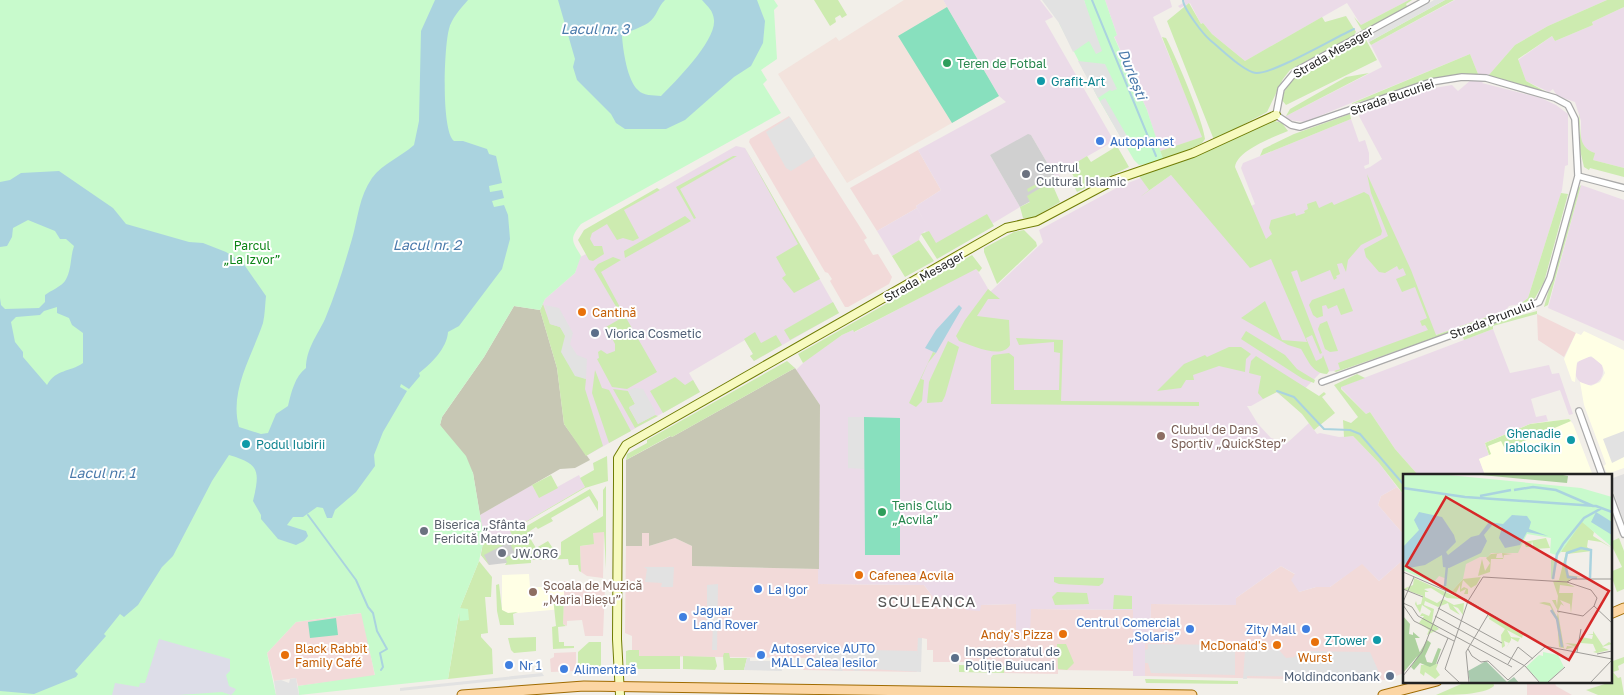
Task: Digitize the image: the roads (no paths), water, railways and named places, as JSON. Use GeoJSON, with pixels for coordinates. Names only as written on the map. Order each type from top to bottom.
{"type":"FeatureCollection","features":[{"type":"Feature","properties":{"kind":"main road"},"geometry":{"type":"LineString","coordinates":[[1612,613],[1624,608]]}},
{"type":"Feature","properties":{"kind":"main road"},"geometry":{"type":"LineString","coordinates":[[1387,695],[1433,682]]}},
{"type":"Feature","properties":{"kind":"main road"},"geometry":{"type":"LineString","coordinates":[[462,695],[576,687],[619,691],[1192,695]]}},
{"type":"Feature","properties":{"kind":"street","name":"Strada Mesager"},"geometry":{"type":"LineString","coordinates":[[619,691],[616,639],[618,458],[626,445],[1006,228],[1037,221],[1114,180],[1184,157],[1276,115],[1281,89],[1296,71],[1426,0]]}},
{"type":"Feature","properties":{"kind":"street","name":"Strada Bucuriei"},"geometry":{"type":"LineString","coordinates":[[1276,115],[1296,127],[1310,126],[1431,82],[1462,77],[1486,78],[1555,98],[1568,104],[1575,118],[1578,176]]}},
{"type":"Feature","properties":{"kind":"street"},"geometry":{"type":"LineString","coordinates":[[1578,176],[1624,188]]}},
{"type":"Feature","properties":{"kind":"street","name":"Strada Prunului"},"geometry":{"type":"LineString","coordinates":[[1322,382],[1539,302],[1550,278],[1578,176]]}},
{"type":"Feature","properties":{"kind":"street"},"geometry":{"type":"LineString","coordinates":[[1578,411],[1602,474]]}},
{"type":"Feature","properties":{"kind":"street"},"geometry":{"type":"LineString","coordinates":[[1612,501],[1624,534]]}},
{"type":"Feature","properties":{"kind":"water","name":"Lacul nr. 1"},"geometry":{"type":"Polygon","coordinates":[[[435,0],[468,0],[452,21],[447,39],[445,106],[447,122],[454,141],[463,141],[487,149],[489,154],[496,156],[502,183],[489,186],[490,192],[502,190],[504,198],[492,201],[494,207],[504,205],[508,215],[510,239],[502,269],[459,326],[448,332],[442,350],[419,373],[420,376],[409,389],[401,384],[400,387],[407,391],[383,432],[374,455],[375,466],[356,492],[335,510],[332,518],[327,518],[323,508],[317,507],[303,517],[293,517],[287,525],[306,531],[308,536],[304,541],[296,545],[278,539],[261,519],[261,515],[253,501],[257,482],[255,470],[247,462],[229,455],[212,481],[173,556],[162,567],[138,605],[124,617],[120,614],[104,634],[106,636],[75,671],[78,674],[76,677],[34,694],[0,691],[0,298],[1,305],[5,309],[39,308],[45,302],[45,295],[65,281],[69,272],[74,246],[66,239],[60,239],[55,231],[28,220],[13,228],[12,237],[7,246],[0,247],[0,182],[10,180],[21,173],[59,171],[113,208],[126,224],[189,242],[203,243],[226,252],[243,263],[266,296],[263,323],[239,387],[237,414],[239,427],[261,434],[268,433],[276,414],[288,406],[296,380],[306,368],[310,349],[325,319],[336,289],[368,185],[381,168],[414,145],[419,121],[421,31],[435,0]],[[57,307],[44,311],[40,315],[16,317],[11,322],[15,342],[23,352],[23,357],[47,385],[59,373],[83,363],[83,333],[72,325],[69,318],[57,313],[57,307]]]}},
{"type":"Feature","properties":{"kind":"water","name":"Lacul nr. 3"},"geometry":{"type":"Polygon","coordinates":[[[558,0],[665,0],[651,21],[622,36],[628,72],[634,85],[640,92],[645,94],[661,96],[694,60],[709,39],[713,29],[713,14],[702,0],[757,0],[765,21],[763,43],[751,66],[734,77],[685,120],[666,129],[625,129],[616,123],[611,114],[577,80],[573,67],[575,59],[558,0]]]}},
{"type":"Feature","properties":{"kind":"water"},"geometry":{"type":"Polygon","coordinates":[[[959,305],[962,308],[936,353],[925,348],[936,330],[959,305]]]}},
{"type":"Feature","properties":{"kind":"waterway","name":"Durlești"},"geometry":{"type":"LineString","coordinates":[[1092,0],[1156,156]]}},
{"type":"Feature","properties":{"kind":"waterway"},"geometry":{"type":"LineString","coordinates":[[1183,0],[1190,15],[1207,37],[1245,69],[1256,73],[1276,68],[1354,29]]}},
{"type":"Feature","properties":{"kind":"waterway","name":"Durlești"},"geometry":{"type":"LineString","coordinates":[[1277,391],[1294,397],[1324,429],[1350,430],[1360,434],[1403,484]]}},
{"type":"Feature","properties":{"kind":"waterway"},"geometry":{"type":"LineString","coordinates":[[308,515],[356,580],[368,607],[373,613],[377,631],[387,649],[380,653],[383,667],[381,670]]}},
{"type":"Feature","properties":{"kind":"place","name":"Teren de Fotbal"},"geometry":{"type":"Point","coordinates":[947,63]}},
{"type":"Feature","properties":{"kind":"place","name":"Grafit-Art"},"geometry":{"type":"Point","coordinates":[1041,81]}},
{"type":"Feature","properties":{"kind":"place","name":"Autoplanet"},"geometry":{"type":"Point","coordinates":[1100,141]}},
{"type":"Feature","properties":{"kind":"place","name":"Centrul Cultural Islamic"},"geometry":{"type":"Point","coordinates":[1026,174]}},
{"type":"Feature","properties":{"kind":"place","name":"Cantină"},"geometry":{"type":"Point","coordinates":[582,312]}},
{"type":"Feature","properties":{"kind":"place","name":"Viorica Cosmetic"},"geometry":{"type":"Point","coordinates":[595,333]}},
{"type":"Feature","properties":{"kind":"place","name":"Clubul de Dans Sportiv „QuickStep”"},"geometry":{"type":"Point","coordinates":[1161,436]}},
{"type":"Feature","properties":{"kind":"place","name":"Ghenadie Iablocikin"},"geometry":{"type":"Point","coordinates":[1571,440]}},
{"type":"Feature","properties":{"kind":"place","name":"Podul Iubirii"},"geometry":{"type":"Point","coordinates":[246,444]}},
{"type":"Feature","properties":{"kind":"place","name":"Tenis Club „Acvila”"},"geometry":{"type":"Point","coordinates":[882,512]}},
{"type":"Feature","properties":{"kind":"place","name":"Biserica „Sfânta Fericită Matrona”"},"geometry":{"type":"Point","coordinates":[424,531]}},
{"type":"Feature","properties":{"kind":"place","name":"JW.ORG"},"geometry":{"type":"Point","coordinates":[502,553]}},
{"type":"Feature","properties":{"kind":"place","name":"Cafenea Acvila"},"geometry":{"type":"Point","coordinates":[859,575]}},
{"type":"Feature","properties":{"kind":"place","name":"La Igor"},"geometry":{"type":"Point","coordinates":[758,589]}},
{"type":"Feature","properties":{"kind":"place","name":"Școala de Muzică „Maria Bieșu”"},"geometry":{"type":"Point","coordinates":[533,592]}},
{"type":"Feature","properties":{"kind":"place","name":"Jaguar Land Rover"},"geometry":{"type":"Point","coordinates":[683,617]}},
{"type":"Feature","properties":{"kind":"place","name":"Centrul Comercial „Solaris”"},"geometry":{"type":"Point","coordinates":[1190,629]}},
{"type":"Feature","properties":{"kind":"place","name":"Zity Mall"},"geometry":{"type":"Point","coordinates":[1306,629]}},
{"type":"Feature","properties":{"kind":"place","name":"Andy's Pizza"},"geometry":{"type":"Point","coordinates":[1063,634]}},
{"type":"Feature","properties":{"kind":"place","name":"ZTower"},"geometry":{"type":"Point","coordinates":[1377,640]}},
{"type":"Feature","properties":{"kind":"place","name":"Wurst"},"geometry":{"type":"Point","coordinates":[1315,642]}},
{"type":"Feature","properties":{"kind":"place","name":"McDonald's"},"geometry":{"type":"Point","coordinates":[1277,645]}},
{"type":"Feature","properties":{"kind":"place","name":"Black Rabbit Family Café"},"geometry":{"type":"Point","coordinates":[285,655]}},
{"type":"Feature","properties":{"kind":"place","name":"Autoservice AUTO MALL Calea Iesilor"},"geometry":{"type":"Point","coordinates":[761,655]}},
{"type":"Feature","properties":{"kind":"place","name":"Inspectoratul de Poliție Buiucani"},"geometry":{"type":"Point","coordinates":[955,658]}},
{"type":"Feature","properties":{"kind":"place","name":"Nr 1"},"geometry":{"type":"Point","coordinates":[509,665]}},
{"type":"Feature","properties":{"kind":"place","name":"Alimentară"},"geometry":{"type":"Point","coordinates":[564,669]}},
{"type":"Feature","properties":{"kind":"place","name":"Moldindconbank"},"geometry":{"type":"Point","coordinates":[1390,676]}},
{"type":"Feature","properties":{"kind":"district","name":"SCULEANCA"},"geometry":{"type":"Point","coordinates":[927,601]}},
{"type":"Feature","properties":{"kind":"water label","name":"Lacul nr. 2"},"geometry":{"type":"Point","coordinates":[427,244]}},
{"type":"Feature","properties":{"kind":"park label","name":"Parcul „La Izvor”"},"geometry":{"type":"Point","coordinates":[252,252]}}]}
